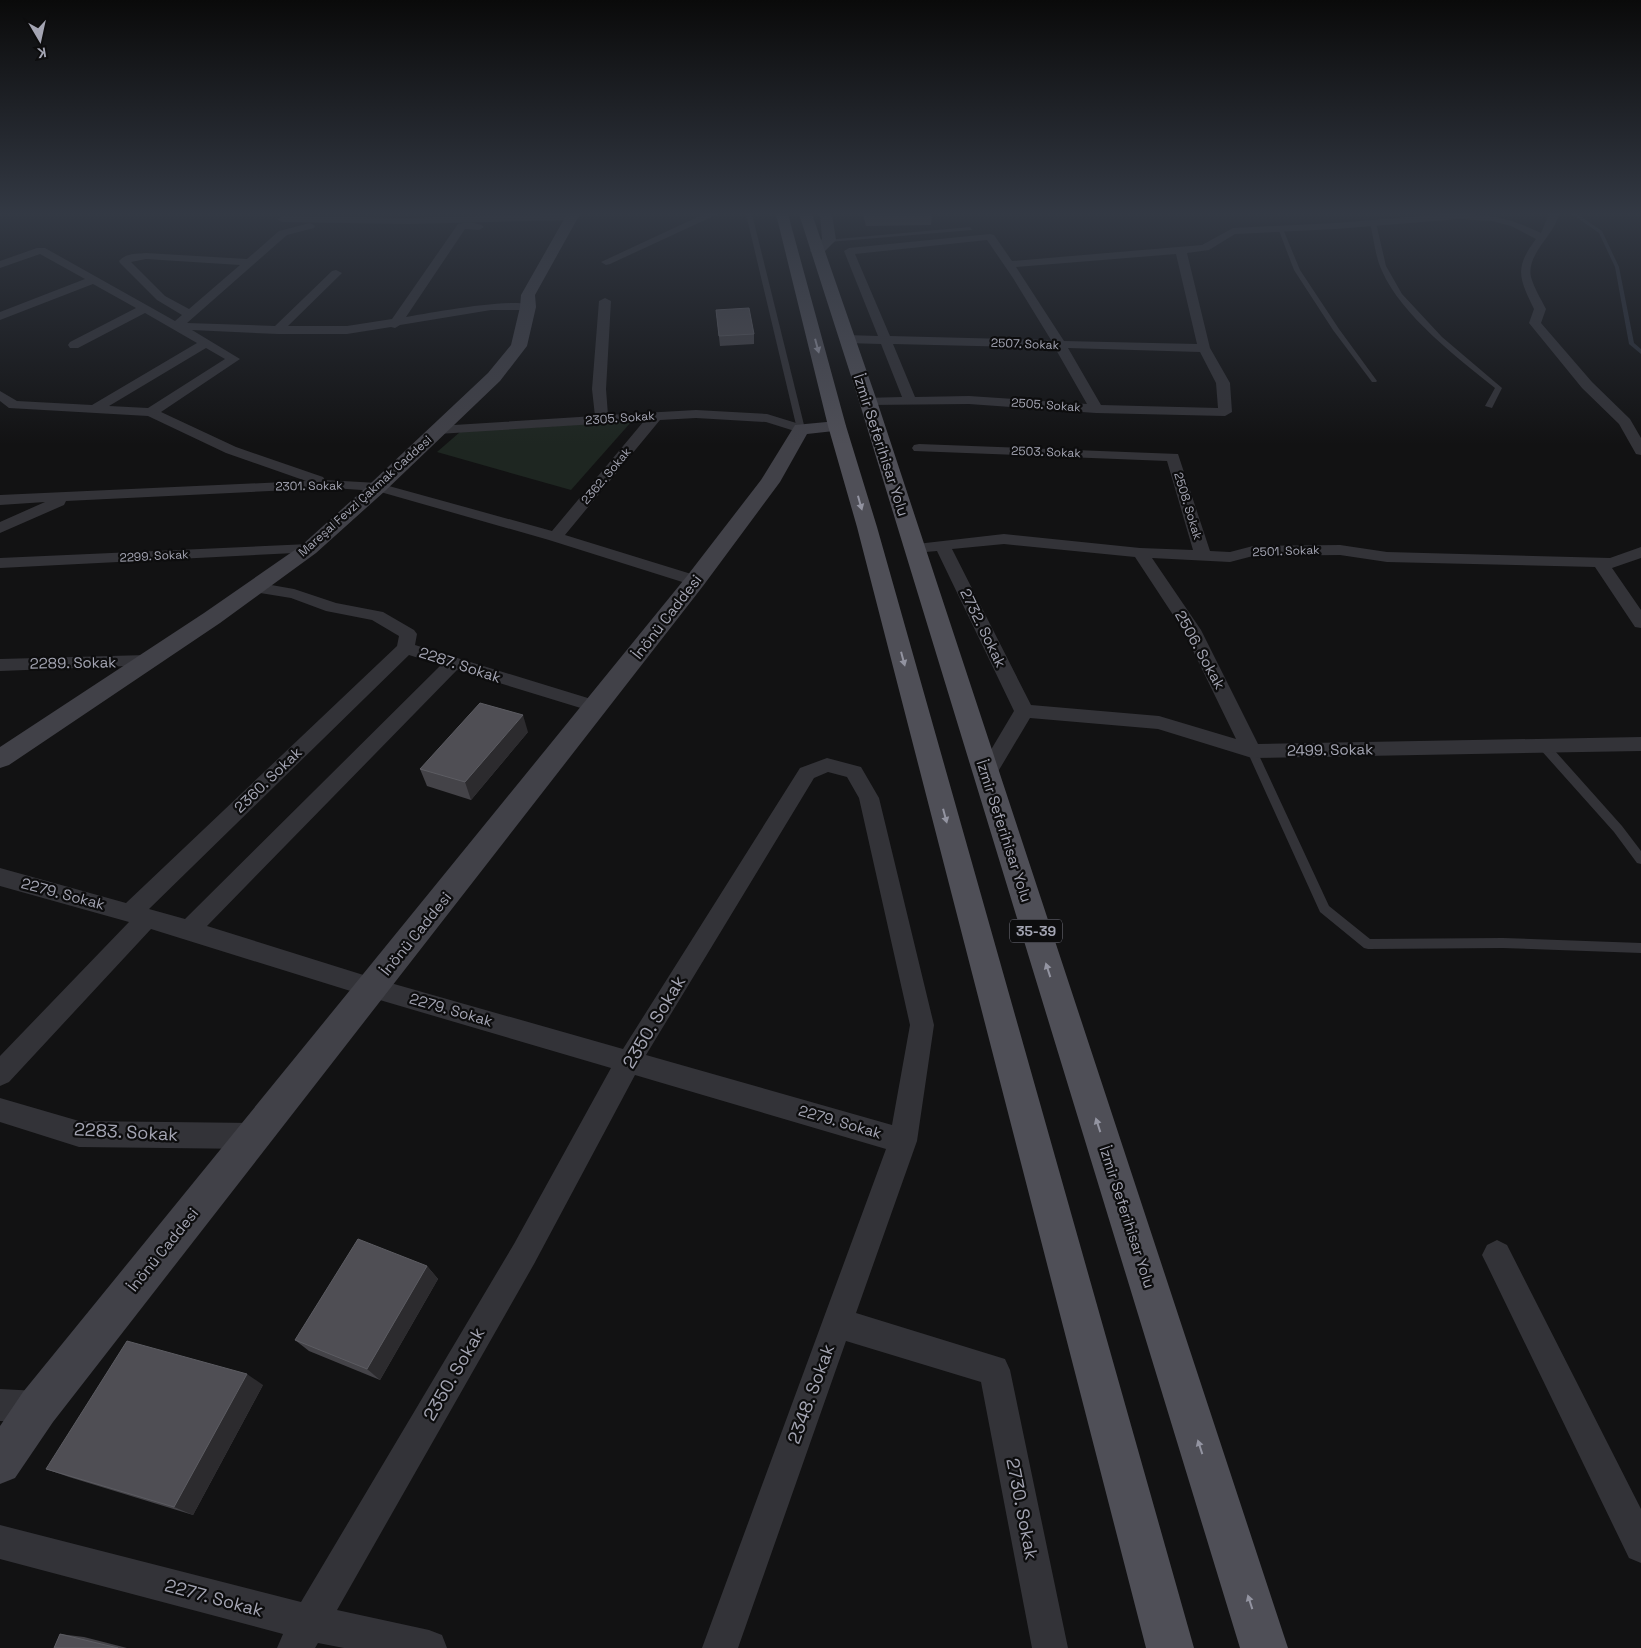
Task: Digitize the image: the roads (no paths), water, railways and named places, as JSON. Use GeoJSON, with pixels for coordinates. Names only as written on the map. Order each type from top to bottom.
{"type":"FeatureCollection","features":[{"type":"Feature","properties":{"kind":"main road"},"geometry":{"type":"LineString","coordinates":[[802,291],[837,426],[872,546],[1170,1648]]}},
{"type":"Feature","properties":{"kind":"main road","name":"İzmir Seferihisar Yolu"},"geometry":{"type":"LineString","coordinates":[[834,291],[846,339],[868,401],[928,547],[986,776],[1264,1648]]}},
{"type":"Feature","properties":{"kind":"street"},"geometry":{"type":"LineString","coordinates":[[0,316],[64,291]]}},
{"type":"Feature","properties":{"kind":"street"},"geometry":{"type":"LineString","coordinates":[[113,291],[234,359],[151,412]]}},
{"type":"Feature","properties":{"kind":"street"},"geometry":{"type":"LineString","coordinates":[[154,291],[161,298],[189,314]]}},
{"type":"Feature","properties":{"kind":"street"},"geometry":{"type":"LineString","coordinates":[[176,326],[216,291]]}},
{"type":"Feature","properties":{"kind":"street"},"geometry":{"type":"LineString","coordinates":[[278,330],[318,291]]}},
{"type":"Feature","properties":{"kind":"street"},"geometry":{"type":"LineString","coordinates":[[396,324],[418,291]]}},
{"type":"Feature","properties":{"kind":"street","name":"Mareşal Fevzi Çakmak Caddesi"},"geometry":{"type":"LineString","coordinates":[[0,759],[212,618],[309,549],[378,487],[494,377],[519,346],[530,291]]}},
{"type":"Feature","properties":{"kind":"street"},"geometry":{"type":"LineString","coordinates":[[866,291],[888,340],[910,400]]}},
{"type":"Feature","properties":{"kind":"street"},"geometry":{"type":"LineString","coordinates":[[1027,291],[1061,346],[1096,409]]}},
{"type":"Feature","properties":{"kind":"street"},"geometry":{"type":"LineString","coordinates":[[1191,291],[1204,348]]}},
{"type":"Feature","properties":{"kind":"street"},"geometry":{"type":"LineString","coordinates":[[1532,291],[1540,309],[1535,323],[1587,385],[1625,422],[1641,451]]}},
{"type":"Feature","properties":{"kind":"street"},"geometry":{"type":"LineString","coordinates":[[602,419],[599,389],[605,301]]}},
{"type":"Feature","properties":{"kind":"street"},"geometry":{"type":"LineString","coordinates":[[176,326],[278,330],[347,330],[491,308],[528,306]]}},
{"type":"Feature","properties":{"kind":"street"},"geometry":{"type":"LineString","coordinates":[[74,345],[146,308]]}},
{"type":"Feature","properties":{"kind":"street","name":"2507. Sokak"},"geometry":{"type":"LineString","coordinates":[[846,339],[1061,346],[1204,348]]}},
{"type":"Feature","properties":{"kind":"street"},"geometry":{"type":"LineString","coordinates":[[96,408],[206,343]]}},
{"type":"Feature","properties":{"kind":"street","name":"2505. Sokak"},"geometry":{"type":"LineString","coordinates":[[868,401],[968,400],[1096,409],[1225,412],[1223,383],[1204,348]]}},
{"type":"Feature","properties":{"kind":"street"},"geometry":{"type":"LineString","coordinates":[[0,395],[14,405]]}},
{"type":"Feature","properties":{"kind":"street"},"geometry":{"type":"LineString","coordinates":[[0,410],[14,405],[151,412],[232,450],[332,484]]}},
{"type":"Feature","properties":{"kind":"street","name":"2305. Sokak"},"geometry":{"type":"LineString","coordinates":[[438,430],[696,414],[767,418],[801,429]]}},
{"type":"Feature","properties":{"kind":"street","name":"2362. Sokak"},"geometry":{"type":"LineString","coordinates":[[556,537],[657,416]]}},
{"type":"Feature","properties":{"kind":"street"},"geometry":{"type":"LineString","coordinates":[[801,429],[837,426]]}},
{"type":"Feature","properties":{"kind":"street","name":"İnönü Caddesi"},"geometry":{"type":"LineString","coordinates":[[0,1463],[38,1407],[696,581],[770,482],[801,429]]}},
{"type":"Feature","properties":{"kind":"street","name":"2503. Sokak"},"geometry":{"type":"LineString","coordinates":[[919,448],[1173,457]]}},
{"type":"Feature","properties":{"kind":"street","name":"2508. Sokak"},"geometry":{"type":"LineString","coordinates":[[1173,457],[1203,556]]}},
{"type":"Feature","properties":{"kind":"street","name":"2301. Sokak"},"geometry":{"type":"LineString","coordinates":[[0,500],[332,484],[378,487],[556,537],[696,581]]}},
{"type":"Feature","properties":{"kind":"street"},"geometry":{"type":"LineString","coordinates":[[0,528],[69,498]]}},
{"type":"Feature","properties":{"kind":"street","name":"2501. Sokak"},"geometry":{"type":"LineString","coordinates":[[928,547],[1004,540],[1140,553],[1203,556],[1230,557],[1253,550],[1340,550],[1387,557],[1600,563],[1612,563],[1641,552]]}},
{"type":"Feature","properties":{"kind":"street","name":"2732. Sokak"},"geometry":{"type":"LineString","coordinates":[[928,547],[1024,711]]}},
{"type":"Feature","properties":{"kind":"street","name":"2299. Sokak"},"geometry":{"type":"LineString","coordinates":[[0,563],[309,549]]}},
{"type":"Feature","properties":{"kind":"street","name":"2506. Sokak"},"geometry":{"type":"LineString","coordinates":[[1140,553],[1192,630],[1252,751]]}},
{"type":"Feature","properties":{"kind":"street"},"geometry":{"type":"LineString","coordinates":[[1600,563],[1641,623]]}},
{"type":"Feature","properties":{"kind":"street","name":"2287. Sokak"},"geometry":{"type":"LineString","coordinates":[[254,587],[294,594],[332,606],[377,616],[408,634],[406,648],[597,706]]}},
{"type":"Feature","properties":{"kind":"street","name":"2360. Sokak"},"geometry":{"type":"LineString","coordinates":[[0,1074],[139,915],[406,648]]}},
{"type":"Feature","properties":{"kind":"street","name":"2289. Sokak"},"geometry":{"type":"LineString","coordinates":[[0,665],[147,661]]}},
{"type":"Feature","properties":{"kind":"street"},"geometry":{"type":"LineString","coordinates":[[189,930],[453,663]]}},
{"type":"Feature","properties":{"kind":"street"},"geometry":{"type":"LineString","coordinates":[[986,776],[1024,711]]}},
{"type":"Feature","properties":{"kind":"street","name":"2499. Sokak"},"geometry":{"type":"LineString","coordinates":[[1024,711],[1159,723],[1252,751],[1641,744]]}},
{"type":"Feature","properties":{"kind":"street","name":"2350. Sokak"},"geometry":{"type":"LineString","coordinates":[[303,1636],[524,1254],[629,1061],[807,773],[827,765],[854,772],[869,798],[922,1025],[903,1141]]}},
{"type":"Feature","properties":{"kind":"street","name":"2279. Sokak"},"geometry":{"type":"LineString","coordinates":[[0,877],[139,915],[373,988],[903,1141]]}},
{"type":"Feature","properties":{"kind":"street","name":"2283. Sokak"},"geometry":{"type":"LineString","coordinates":[[0,1110],[80,1134],[254,1136]]}},
{"type":"Feature","properties":{"kind":"street","name":"2348. Sokak"},"geometry":{"type":"LineString","coordinates":[[720,1648],[903,1141]]}},
{"type":"Feature","properties":{"kind":"street"},"geometry":{"type":"LineString","coordinates":[[1497,1255],[1641,1546]]}},
{"type":"Feature","properties":{"kind":"street","name":"2730. Sokak"},"geometry":{"type":"LineString","coordinates":[[837,1323],[994,1370],[1050,1648]]}},
{"type":"Feature","properties":{"kind":"street"},"geometry":{"type":"LineString","coordinates":[[0,1406],[38,1407]]}},
{"type":"Feature","properties":{"kind":"street","name":"2277. Sokak"},"geometry":{"type":"LineString","coordinates":[[0,1542],[303,1636],[429,1648]]}},
{"type":"Feature","properties":{"kind":"lane"},"geometry":{"type":"LineString","coordinates":[[768,291],[801,429]]}},
{"type":"Feature","properties":{"kind":"lane"},"geometry":{"type":"LineString","coordinates":[[1311,291],[1336,330],[1374,381]]}},
{"type":"Feature","properties":{"kind":"lane"},"geometry":{"type":"LineString","coordinates":[[1398,291],[1427,327],[1499,388],[1489,406]]}},
{"type":"Feature","properties":{"kind":"lane"},"geometry":{"type":"LineString","coordinates":[[1543,745],[1618,829],[1641,860]]}},
{"type":"Feature","properties":{"kind":"lane"},"geometry":{"type":"LineString","coordinates":[[1252,751],[1324,909],[1368,944],[1503,942],[1641,948]]}},
{"type":"Feature","properties":{"kind":"waterway"},"geometry":{"type":"LineString","coordinates":[[1622,291],[1632,344],[1641,352]]}}]}
